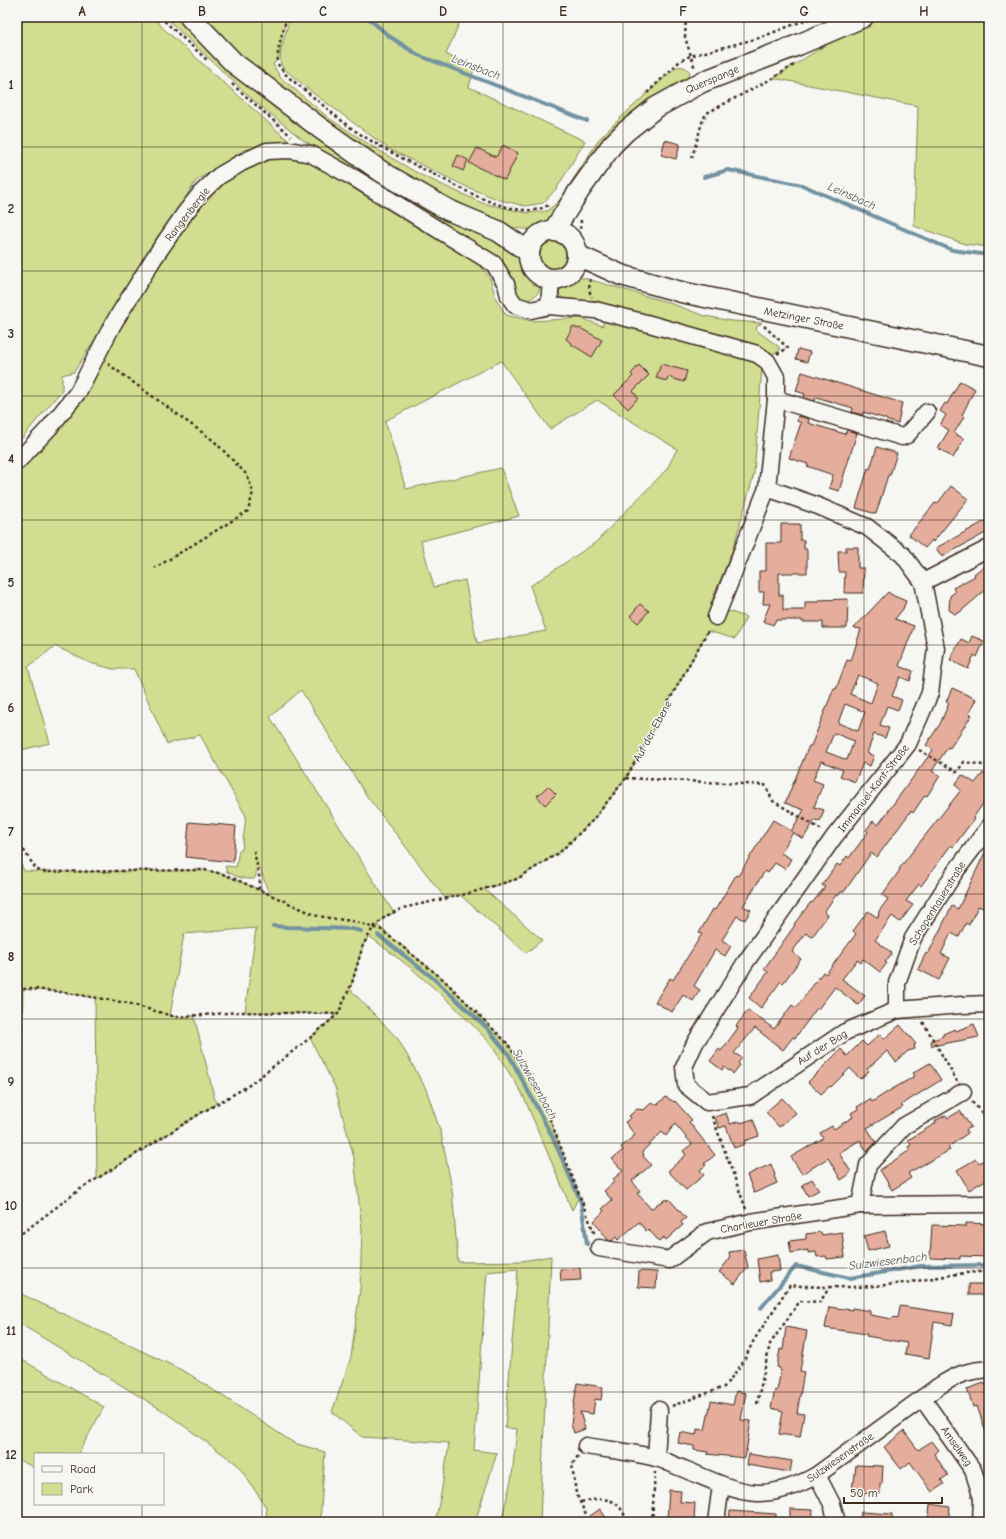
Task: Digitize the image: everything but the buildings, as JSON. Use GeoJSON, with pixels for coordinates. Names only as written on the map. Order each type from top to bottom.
{"type":"FeatureCollection","features":[{"type":"Feature","properties":{"kind":"main road"},"geometry":{"type":"LineString","coordinates":[[190,17],[234,63],[320,128],[382,172],[448,210],[531,246]]}},
{"type":"Feature","properties":{"kind":"main road","name":"Querspange"},"geometry":{"type":"LineString","coordinates":[[574,251],[587,180],[612,145],[640,118],[668,100],[702,82],[798,45],[863,17]]}},
{"type":"Feature","properties":{"kind":"main road"},"geometry":{"type":"LineString","coordinates":[[543,232],[574,251],[566,275],[559,279],[543,277],[532,267],[529,260],[531,246],[543,232]]}},
{"type":"Feature","properties":{"kind":"main road","name":"Metzinger Straße"},"geometry":{"type":"LineString","coordinates":[[574,251],[621,275],[688,294],[989,356]]}},
{"type":"Feature","properties":{"kind":"street","name":"Rangenbergle"},"geometry":{"type":"LineString","coordinates":[[17,462],[50,427],[78,392],[113,324],[154,258],[185,213],[201,193],[219,176],[241,162],[267,151],[289,150],[311,154],[356,179],[494,264],[506,284],[509,296],[514,305],[531,310],[549,306]]}},
{"type":"Feature","properties":{"kind":"street"},"geometry":{"type":"LineString","coordinates":[[551,279],[549,306],[595,310],[757,354],[767,361],[776,377],[776,399],[767,488],[716,617]]}},
{"type":"Feature","properties":{"kind":"street"},"geometry":{"type":"LineString","coordinates":[[776,399],[902,437],[907,434],[927,412]]}},
{"type":"Feature","properties":{"kind":"street","name":"Immanuel-Kant-Straße"},"geometry":{"type":"LineString","coordinates":[[707,1102],[686,1085],[684,1067],[695,1042],[745,963],[834,838],[908,744],[930,693],[936,648],[922,582],[904,555],[867,527],[818,506],[767,488]]}},
{"type":"Feature","properties":{"kind":"street"},"geometry":{"type":"LineString","coordinates":[[922,582],[989,548]]}},
{"type":"Feature","properties":{"kind":"street","name":"Schopenhauerstraße"},"geometry":{"type":"LineString","coordinates":[[897,1010],[896,983],[913,938],[955,872],[989,827]]}},
{"type":"Feature","properties":{"kind":"street","name":"Auf der Bag"},"geometry":{"type":"LineString","coordinates":[[707,1102],[750,1096],[845,1032],[897,1010],[989,1004]]}},
{"type":"Feature","properties":{"kind":"street"},"geometry":{"type":"LineString","coordinates":[[860,1205],[868,1164],[904,1126],[963,1092]]}},
{"type":"Feature","properties":{"kind":"street","name":"Charlieuer Straße"},"geometry":{"type":"LineString","coordinates":[[599,1248],[669,1260],[707,1232],[751,1222],[860,1205],[989,1204]]}},
{"type":"Feature","properties":{"kind":"street","name":"Sulzwiesenstraße"},"geometry":{"type":"LineString","coordinates":[[586,1446],[656,1458],[734,1490],[749,1493],[773,1492],[797,1485],[818,1475],[922,1398],[953,1377],[969,1371],[989,1369]]}},
{"type":"Feature","properties":{"kind":"street","name":"Amselweg"},"geometry":{"type":"LineString","coordinates":[[922,1398],[973,1470],[982,1498],[980,1522]]}},
{"type":"Feature","properties":{"kind":"street"},"geometry":{"type":"LineString","coordinates":[[656,1458],[663,1409]]}},
{"type":"Feature","properties":{"kind":"street"},"geometry":{"type":"LineString","coordinates":[[818,1475],[832,1504],[837,1522]]}},
{"type":"Feature","properties":{"kind":"street"},"geometry":{"type":"LineString","coordinates":[[716,1522],[721,1485]]}},
{"type":"Feature","properties":{"kind":"path"},"geometry":{"type":"LineString","coordinates":[[288,17],[278,53],[279,66],[287,76],[352,128],[390,153],[482,198],[524,210],[537,210],[546,207],[552,202]]}},
{"type":"Feature","properties":{"kind":"path"},"geometry":{"type":"LineString","coordinates":[[686,17],[685,37],[690,56]]}},
{"type":"Feature","properties":{"kind":"path"},"geometry":{"type":"LineString","coordinates":[[642,97],[676,65],[690,56],[759,38],[813,17]]}},
{"type":"Feature","properties":{"kind":"path"},"geometry":{"type":"LineString","coordinates":[[692,158],[703,120],[707,113],[773,78],[799,62]]}},
{"type":"Feature","properties":{"kind":"path"},"geometry":{"type":"LineString","coordinates":[[582,215],[580,235],[574,251],[589,290],[595,301],[595,310]]}},
{"type":"Feature","properties":{"kind":"path"},"geometry":{"type":"LineString","coordinates":[[767,361],[788,348],[764,325],[781,314]]}},
{"type":"Feature","properties":{"kind":"path"},"geometry":{"type":"LineString","coordinates":[[96,356],[214,441],[247,475],[253,492],[248,511],[155,568]]}},
{"type":"Feature","properties":{"kind":"path","name":"Auf der Ebene"},"geometry":{"type":"LineString","coordinates":[[372,928],[386,916],[403,908],[470,893],[517,879],[560,852],[593,820],[626,778],[716,617]]}},
{"type":"Feature","properties":{"kind":"path"},"geometry":{"type":"LineString","coordinates":[[908,744],[957,772],[964,762],[989,766]]}},
{"type":"Feature","properties":{"kind":"path"},"geometry":{"type":"LineString","coordinates":[[626,778],[765,785],[773,801],[834,838]]}},
{"type":"Feature","properties":{"kind":"path"},"geometry":{"type":"LineString","coordinates":[[17,840],[36,869],[42,872],[205,870],[223,874],[315,915],[329,919],[356,922],[372,928],[380,929],[444,980],[508,1044],[544,1104],[589,1218],[599,1248]]}},
{"type":"Feature","properties":{"kind":"path"},"geometry":{"type":"LineString","coordinates":[[254,851],[260,880],[259,890]]}},
{"type":"Feature","properties":{"kind":"path"},"geometry":{"type":"LineString","coordinates":[[17,1236],[79,1190],[201,1113],[248,1086],[304,1043],[338,1014],[347,998],[363,945],[372,928]]}},
{"type":"Feature","properties":{"kind":"path"},"geometry":{"type":"LineString","coordinates":[[17,989],[35,989],[61,992],[127,1003],[176,1018],[240,1012],[338,1014]]}},
{"type":"Feature","properties":{"kind":"path"},"geometry":{"type":"LineString","coordinates":[[915,1008],[963,1092],[989,1121]]}},
{"type":"Feature","properties":{"kind":"path"},"geometry":{"type":"LineString","coordinates":[[707,1102],[751,1222]]}},
{"type":"Feature","properties":{"kind":"path"},"geometry":{"type":"LineString","coordinates":[[663,1409],[724,1387],[742,1364],[754,1340],[790,1285],[829,1288],[895,1284],[970,1272],[989,1272]]}},
{"type":"Feature","properties":{"kind":"path"},"geometry":{"type":"LineString","coordinates":[[757,1404],[770,1344],[800,1300],[820,1302],[829,1288]]}},
{"type":"Feature","properties":{"kind":"path"},"geometry":{"type":"LineString","coordinates":[[586,1446],[572,1465],[576,1493],[589,1522]]}},
{"type":"Feature","properties":{"kind":"path"},"geometry":{"type":"LineString","coordinates":[[652,1522],[656,1458]]}},
{"type":"Feature","properties":{"kind":"path"},"geometry":{"type":"LineString","coordinates":[[581,1502],[596,1499],[609,1499],[620,1505],[627,1522]]}},
{"type":"Feature","properties":{"kind":"green space"},"geometry":{"type":"Polygon","coordinates":[[[17,17],[153,17],[164,29],[290,142],[244,150],[196,181],[74,372],[62,375],[62,390],[17,444],[17,17]]]}},
{"type":"Feature","properties":{"kind":"green space"},"geometry":{"type":"Polygon","coordinates":[[[165,17],[180,17],[201,38],[522,259],[526,270],[538,283],[538,293],[533,298],[523,301],[519,298],[512,283],[342,164],[303,140],[253,100],[165,17]]]}},
{"type":"Feature","properties":{"kind":"green space"},"geometry":{"type":"Polygon","coordinates":[[[199,17],[287,17],[278,60],[273,64],[280,77],[330,119],[378,150],[421,175],[482,203],[528,213],[547,211],[559,201],[600,138],[675,68],[684,67],[690,72],[687,81],[546,225],[532,229],[522,229],[508,226],[423,185],[378,161],[260,74],[199,17]]]}},
{"type":"Feature","properties":{"kind":"green space"},"geometry":{"type":"Polygon","coordinates":[[[290,17],[462,17],[446,54],[474,69],[469,87],[585,141],[557,188],[543,203],[525,206],[500,200],[469,188],[389,149],[313,93],[282,67],[280,60],[281,50],[290,17]]]}},
{"type":"Feature","properties":{"kind":"green space"},"geometry":{"type":"Polygon","coordinates":[[[881,17],[989,17],[989,247],[965,244],[914,226],[918,106],[773,78],[837,38],[881,17]]]}},
{"type":"Feature","properties":{"kind":"green space"},"geometry":{"type":"Polygon","coordinates":[[[271,156],[308,160],[481,266],[490,278],[496,299],[506,315],[532,321],[580,318],[603,326],[603,321],[608,322],[751,360],[762,368],[754,474],[733,549],[710,605],[746,617],[735,639],[708,631],[626,778],[593,820],[560,852],[538,866],[517,879],[484,889],[542,940],[526,953],[460,895],[445,898],[366,795],[301,690],[270,717],[394,913],[386,916],[377,925],[444,980],[508,1044],[544,1104],[579,1197],[572,1210],[522,1093],[490,1043],[452,1004],[411,968],[369,936],[363,945],[350,989],[398,1039],[426,1089],[441,1133],[452,1189],[458,1262],[522,1261],[551,1256],[540,1522],[501,1522],[512,1476],[517,1429],[505,1428],[518,1269],[487,1272],[474,1450],[497,1453],[475,1522],[435,1522],[449,1443],[362,1437],[332,1412],[351,1357],[360,1289],[362,1229],[354,1158],[335,1087],[310,1038],[337,1014],[245,1012],[256,928],[184,934],[170,1016],[194,1016],[216,1104],[97,1179],[95,998],[61,992],[23,989],[17,1235],[17,856],[24,871],[205,870],[223,874],[273,896],[267,889],[260,868],[256,869],[256,876],[254,879],[243,878],[227,872],[225,866],[236,867],[239,850],[242,850],[246,816],[200,735],[167,744],[134,669],[113,669],[90,663],[55,646],[28,667],[50,743],[17,751],[17,465],[119,327],[204,199],[234,174],[271,156]],[[501,361],[385,421],[406,489],[501,468],[519,516],[421,541],[434,587],[465,580],[477,643],[546,631],[530,586],[595,543],[667,469],[677,449],[597,400],[550,429],[501,361]]]}},
{"type":"Feature","properties":{"kind":"green space"},"geometry":{"type":"Polygon","coordinates":[[[553,239],[559,240],[567,248],[567,260],[559,268],[553,269],[547,268],[539,260],[538,254],[539,248],[547,240],[553,239]]]}},
{"type":"Feature","properties":{"kind":"green space"},"geometry":{"type":"Polygon","coordinates":[[[573,278],[584,278],[667,302],[705,316],[732,321],[762,323],[757,326],[756,330],[780,349],[778,352],[771,354],[605,306],[599,301],[567,301],[560,296],[559,292],[567,281],[573,278]]]}},
{"type":"Feature","properties":{"kind":"green space"},"geometry":{"type":"Polygon","coordinates":[[[17,1292],[186,1372],[294,1443],[325,1452],[320,1522],[267,1522],[266,1507],[238,1465],[162,1410],[17,1322],[17,1292]]]}},
{"type":"Feature","properties":{"kind":"green space"},"geometry":{"type":"Polygon","coordinates":[[[17,1357],[104,1407],[79,1453],[34,1453],[34,1468],[17,1459],[17,1357]]]}},
{"type":"Feature","properties":{"kind":"waterway","name":"Leinsbach"},"geometry":{"type":"LineString","coordinates":[[367,17],[389,36],[418,55],[587,121]]}},
{"type":"Feature","properties":{"kind":"waterway","name":"Leinsbach"},"geometry":{"type":"LineString","coordinates":[[704,177],[728,170],[802,185],[952,250],[989,255]]}},
{"type":"Feature","properties":{"kind":"waterway","name":"Sulzwiesenbach"},"geometry":{"type":"LineString","coordinates":[[273,926],[352,929],[361,931]]}},
{"type":"Feature","properties":{"kind":"waterway","name":"Sulzwiesenbach"},"geometry":{"type":"LineString","coordinates":[[378,935],[433,978],[487,1028],[509,1055],[552,1136],[581,1202],[587,1244]]}},
{"type":"Feature","properties":{"kind":"waterway","name":"Sulzwiesenbach"},"geometry":{"type":"LineString","coordinates":[[761,1308],[796,1266],[850,1278],[921,1266],[989,1265]]}}]}
